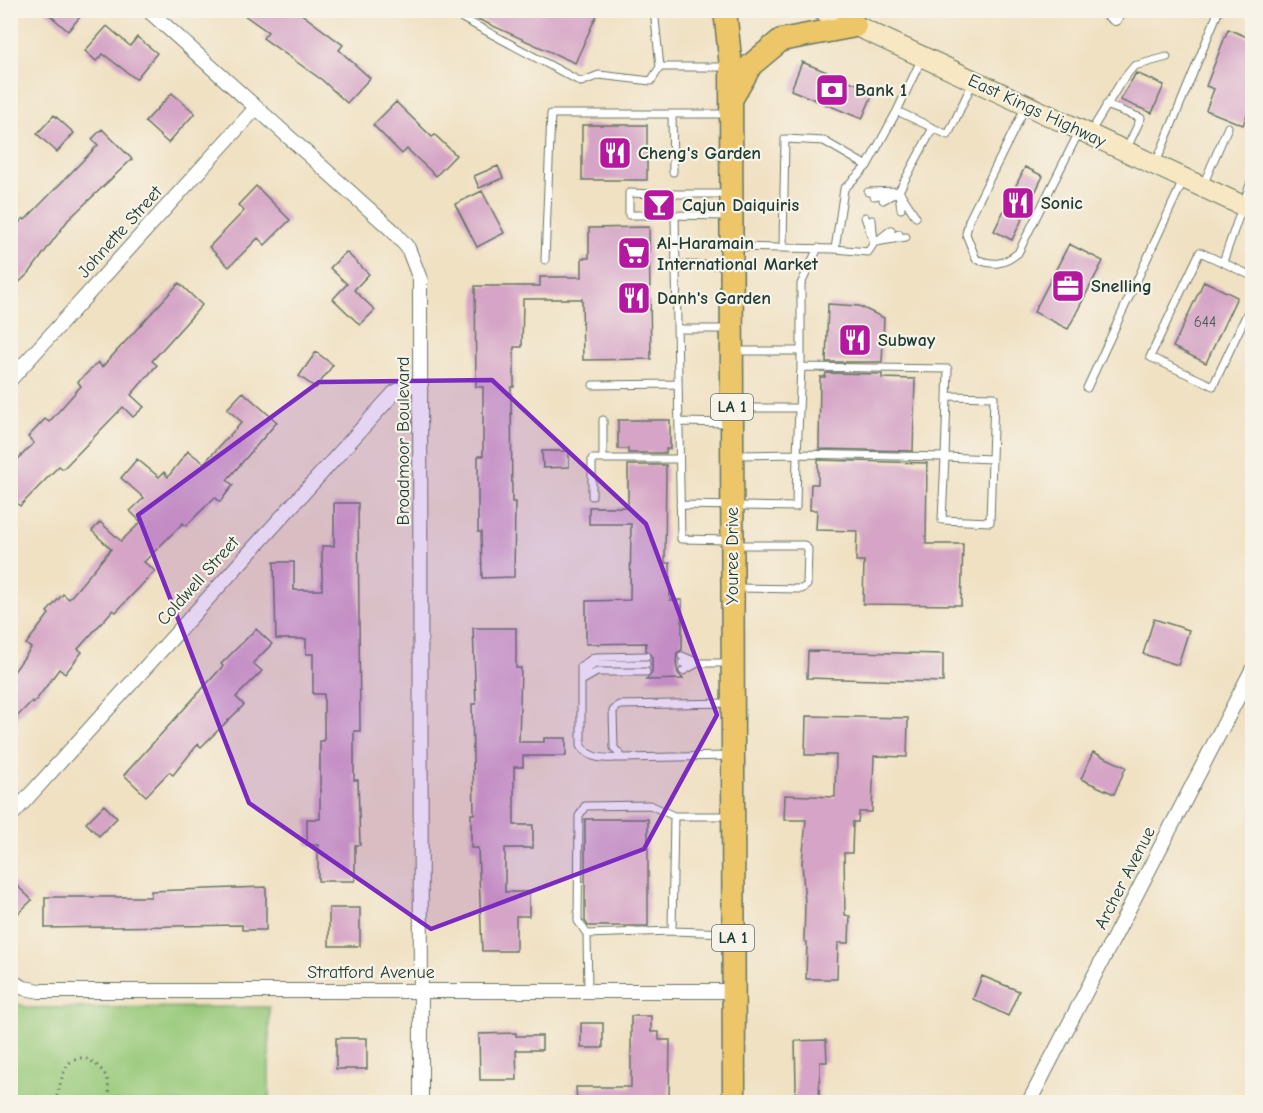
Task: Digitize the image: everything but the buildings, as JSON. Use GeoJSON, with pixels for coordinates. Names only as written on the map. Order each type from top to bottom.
{"type":"FeatureCollection","features":[{"type":"Feature","properties":{"kind":"main road","name":"Youree Drive"},"geometry":{"type":"LineString","coordinates":[[725,10],[731,67],[734,1102]]}},
{"type":"Feature","properties":{"kind":"main road","name":"East Kings Highway"},"geometry":{"type":"LineString","coordinates":[[822,10],[850,18],[922,58],[1248,208]]}},
{"type":"Feature","properties":{"kind":"main road"},"geometry":{"type":"LineString","coordinates":[[731,106],[751,65],[781,40],[850,18]]}},
{"type":"Feature","properties":{"kind":"street","name":"Broadmoor Boulevard"},"geometry":{"type":"LineString","coordinates":[[148,10],[392,230],[408,248],[420,279],[421,1102]]}},
{"type":"Feature","properties":{"kind":"street","name":"Johnette Street"},"geometry":{"type":"LineString","coordinates":[[10,380],[256,108]]}},
{"type":"Feature","properties":{"kind":"street","name":"Coldwell Street"},"geometry":{"type":"LineString","coordinates":[[10,817],[394,393],[406,386],[421,384]]}},
{"type":"Feature","properties":{"kind":"street","name":"Archer Avenue"},"geometry":{"type":"LineString","coordinates":[[1029,1102],[1252,670]]}},
{"type":"Feature","properties":{"kind":"street","name":"Stratford Avenue"},"geometry":{"type":"LineString","coordinates":[[10,981],[24,988],[40,990],[733,990]]}},
{"type":"Feature","properties":{"kind":"lane"},"geometry":{"type":"LineString","coordinates":[[465,11],[462,18],[581,82],[599,75],[651,81],[660,67],[654,10]]}},
{"type":"Feature","properties":{"kind":"lane"},"geometry":{"type":"LineString","coordinates":[[1155,165],[1219,10]]}},
{"type":"Feature","properties":{"kind":"lane"},"geometry":{"type":"LineString","coordinates":[[1026,106],[969,220],[966,234],[976,259],[990,265],[1006,262],[1018,253],[1084,133],[1134,66],[1167,57]]}},
{"type":"Feature","properties":{"kind":"lane"},"geometry":{"type":"LineString","coordinates":[[835,249],[844,189],[867,166],[922,58]]}},
{"type":"Feature","properties":{"kind":"lane"},"geometry":{"type":"LineString","coordinates":[[660,67],[731,67]]}},
{"type":"Feature","properties":{"kind":"lane"},"geometry":{"type":"LineString","coordinates":[[897,111],[948,135],[974,82]]}},
{"type":"Feature","properties":{"kind":"lane"},"geometry":{"type":"LineString","coordinates":[[1106,105],[1141,118],[1125,152]]}},
{"type":"Feature","properties":{"kind":"lane"},"geometry":{"type":"LineString","coordinates":[[545,260],[551,114],[672,114],[731,106]]}},
{"type":"Feature","properties":{"kind":"lane"},"geometry":{"type":"LineString","coordinates":[[672,114],[673,172]]}},
{"type":"Feature","properties":{"kind":"lane"},"geometry":{"type":"LineString","coordinates":[[1202,186],[1228,127]]}},
{"type":"Feature","properties":{"kind":"lane"},"geometry":{"type":"LineString","coordinates":[[883,200],[899,191],[933,128]]}},
{"type":"Feature","properties":{"kind":"lane"},"geometry":{"type":"LineString","coordinates":[[783,246],[785,139],[824,141],[867,166]]}},
{"type":"Feature","properties":{"kind":"lane"},"geometry":{"type":"LineString","coordinates":[[1087,388],[1184,178]]}},
{"type":"Feature","properties":{"kind":"lane"},"geometry":{"type":"LineString","coordinates":[[1223,262],[1248,208],[1252,179]]}},
{"type":"Feature","properties":{"kind":"lane"},"geometry":{"type":"LineString","coordinates":[[871,194],[899,191]]}},
{"type":"Feature","properties":{"kind":"lane"},"geometry":{"type":"LineString","coordinates":[[899,191],[901,209]]}},
{"type":"Feature","properties":{"kind":"lane"},"geometry":{"type":"LineString","coordinates":[[899,191],[913,216]]}},
{"type":"Feature","properties":{"kind":"lane"},"geometry":{"type":"LineString","coordinates":[[654,194],[629,193],[629,215],[655,215]]}},
{"type":"Feature","properties":{"kind":"lane"},"geometry":{"type":"LineString","coordinates":[[667,194],[731,205]]}},
{"type":"Feature","properties":{"kind":"lane"},"geometry":{"type":"LineString","coordinates":[[731,205],[671,215],[676,265],[681,539],[804,545],[808,549],[807,585],[802,589],[732,588]]}},
{"type":"Feature","properties":{"kind":"lane"},"geometry":{"type":"LineString","coordinates":[[861,215],[874,243]]}},
{"type":"Feature","properties":{"kind":"lane"},"geometry":{"type":"LineString","coordinates":[[872,220],[874,243]]}},
{"type":"Feature","properties":{"kind":"lane"},"geometry":{"type":"LineString","coordinates":[[676,265],[783,246],[868,252],[874,243],[891,230]]}},
{"type":"Feature","properties":{"kind":"lane"},"geometry":{"type":"LineString","coordinates":[[874,243],[903,236]]}},
{"type":"Feature","properties":{"kind":"lane"},"geometry":{"type":"LineString","coordinates":[[680,505],[796,507],[801,367],[801,285],[818,248]]}},
{"type":"Feature","properties":{"kind":"lane"},"geometry":{"type":"LineString","coordinates":[[1252,276],[1200,252],[1150,357],[1213,386],[1252,303]]}},
{"type":"Feature","properties":{"kind":"lane"},"geometry":{"type":"LineString","coordinates":[[677,329],[801,351]]}},
{"type":"Feature","properties":{"kind":"lane"},"geometry":{"type":"LineString","coordinates":[[801,367],[948,369],[942,520],[990,522],[994,397],[947,396]]}},
{"type":"Feature","properties":{"kind":"lane"},"geometry":{"type":"LineString","coordinates":[[593,385],[678,384]]}},
{"type":"Feature","properties":{"kind":"lane"},"geometry":{"type":"LineString","coordinates":[[679,422],[799,408]]}},
{"type":"Feature","properties":{"kind":"lane"},"geometry":{"type":"LineString","coordinates":[[603,420],[603,459]]}},
{"type":"Feature","properties":{"kind":"lane"},"geometry":{"type":"LineString","coordinates":[[732,455],[797,454],[992,459]]}},
{"type":"Feature","properties":{"kind":"lane"},"geometry":{"type":"LineString","coordinates":[[592,496],[592,459],[680,459]]}},
{"type":"Feature","properties":{"kind":"lane"},"geometry":{"type":"LineString","coordinates":[[581,682],[597,672],[646,664],[595,657],[587,660],[581,666],[581,682],[581,746],[590,755],[597,758],[733,756]]}},
{"type":"Feature","properties":{"kind":"lane"},"geometry":{"type":"LineString","coordinates":[[698,663],[682,663],[698,663],[732,663]]}},
{"type":"Feature","properties":{"kind":"lane"},"geometry":{"type":"LineString","coordinates":[[623,758],[614,748],[613,711],[618,705],[732,703]]}},
{"type":"Feature","properties":{"kind":"lane"},"geometry":{"type":"LineString","coordinates":[[588,990],[587,934],[578,921],[579,816],[585,806],[650,805],[674,816],[733,816]]}},
{"type":"Feature","properties":{"kind":"lane"},"geometry":{"type":"LineString","coordinates":[[672,931],[674,816]]}},
{"type":"Feature","properties":{"kind":"lane"},"geometry":{"type":"LineString","coordinates":[[587,934],[672,931],[733,933]]}},
{"type":"Feature","properties":{"kind":"path"},"geometry":{"type":"LineString","coordinates":[[55,1102],[67,1067],[76,1058],[82,1057],[95,1063],[106,1078],[111,1102]]}},
{"type":"Feature","properties":{"kind":"highlighted area"},"geometry":{"type":"Polygon","coordinates":[[[492,380],[646,524],[717,715],[644,849],[431,929],[249,803],[138,515],[319,382],[492,380]]]}},
{"type":"Feature","properties":{"kind":"green space"},"geometry":{"type":"Polygon","coordinates":[[[11,1001],[28,1008],[269,1007],[269,1102],[11,1102],[11,1001]]]}},
{"type":"Feature","properties":{"kind":"place","name":"Bank 1"},"geometry":{"type":"Point","coordinates":[832,90]}},
{"type":"Feature","properties":{"kind":"place","name":"Cheng's Garden"},"geometry":{"type":"Point","coordinates":[615,153]}},
{"type":"Feature","properties":{"kind":"place","name":"Sonic"},"geometry":{"type":"Point","coordinates":[1018,203]}},
{"type":"Feature","properties":{"kind":"place","name":"Cajun Daiquiris"},"geometry":{"type":"Point","coordinates":[659,205]}},
{"type":"Feature","properties":{"kind":"place","name":"Al-Haramain International Market"},"geometry":{"type":"Point","coordinates":[634,253]}},
{"type":"Feature","properties":{"kind":"place","name":"Snelling"},"geometry":{"type":"Point","coordinates":[1068,286]}},
{"type":"Feature","properties":{"kind":"place","name":"Danh's Garden"},"geometry":{"type":"Point","coordinates":[634,298]}},
{"type":"Feature","properties":{"kind":"place","name":"Subway"},"geometry":{"type":"Point","coordinates":[855,340]}}]}
